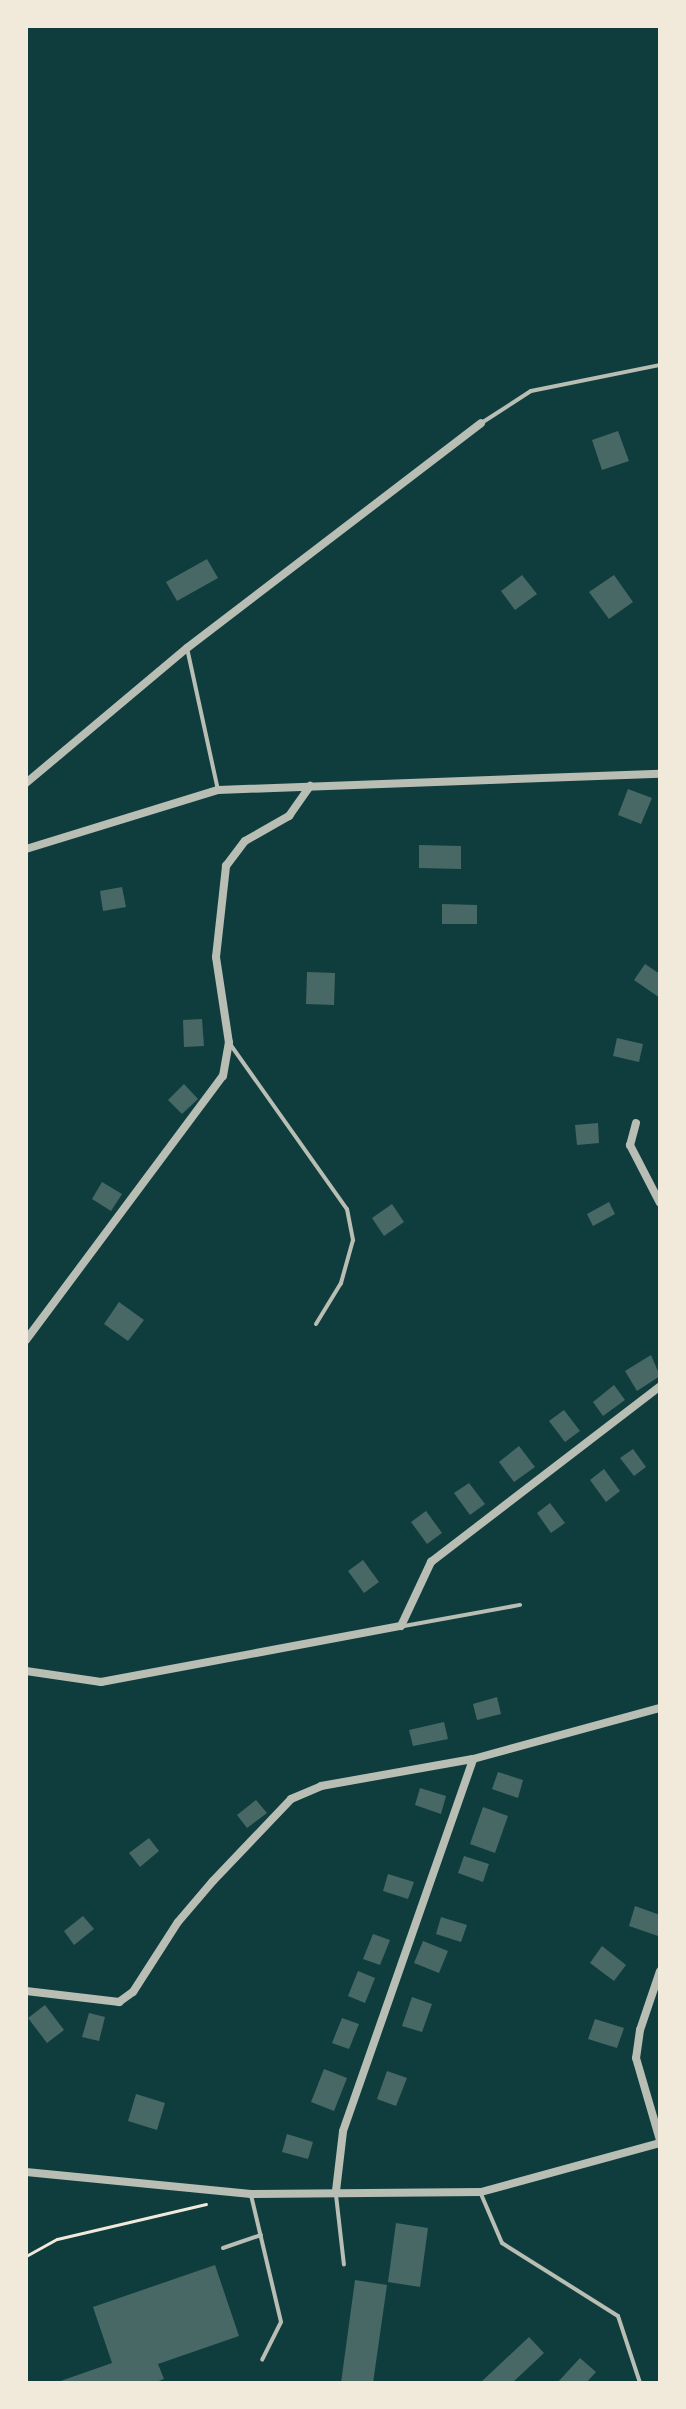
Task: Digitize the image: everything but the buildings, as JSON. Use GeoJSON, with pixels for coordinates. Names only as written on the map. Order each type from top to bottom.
{"type":"FeatureCollection","features":[{"type":"Feature","properties":{"kind":"street"},"geometry":{"type":"LineString","coordinates":[[26,783],[187,648],[481,423]]}},
{"type":"Feature","properties":{"kind":"street"},"geometry":{"type":"LineString","coordinates":[[26,849],[218,790],[660,774]]}},
{"type":"Feature","properties":{"kind":"street"},"geometry":{"type":"LineString","coordinates":[[26,1340],[203,1109],[223,1076],[229,1043],[216,957],[226,866],[245,841],[289,816],[310,786]]}},
{"type":"Feature","properties":{"kind":"street"},"geometry":{"type":"LineString","coordinates":[[636,1123],[630,1145],[660,1203]]}},
{"type":"Feature","properties":{"kind":"street"},"geometry":{"type":"LineString","coordinates":[[26,1671],[101,1682],[401,1626],[431,1562],[660,1386]]}},
{"type":"Feature","properties":{"kind":"street"},"geometry":{"type":"LineString","coordinates":[[26,1991],[119,2002],[133,1992],[186,1912],[291,1799],[321,1786],[473,1759],[660,1708]]}},
{"type":"Feature","properties":{"kind":"street"},"geometry":{"type":"LineString","coordinates":[[336,2191],[343,2131],[473,1759]]}},
{"type":"Feature","properties":{"kind":"street"},"geometry":{"type":"LineString","coordinates":[[26,2172],[251,2194],[481,2192],[660,2142],[636,2058],[640,2030],[660,1971]]}},
{"type":"Feature","properties":{"kind":"lane"},"geometry":{"type":"LineString","coordinates":[[481,423],[531,391],[660,365]]}},
{"type":"Feature","properties":{"kind":"lane"},"geometry":{"type":"LineString","coordinates":[[187,648],[218,790]]}},
{"type":"Feature","properties":{"kind":"lane"},"geometry":{"type":"LineString","coordinates":[[229,1043],[347,1209],[353,1240],[341,1283],[316,1324]]}},
{"type":"Feature","properties":{"kind":"lane"},"geometry":{"type":"LineString","coordinates":[[401,1626],[520,1605]]}},
{"type":"Feature","properties":{"kind":"lane"},"geometry":{"type":"LineString","coordinates":[[336,2191],[344,2265]]}},
{"type":"Feature","properties":{"kind":"lane"},"geometry":{"type":"LineString","coordinates":[[481,2192],[502,2243],[618,2316],[640,2383]]}},
{"type":"Feature","properties":{"kind":"lane"},"geometry":{"type":"LineString","coordinates":[[251,2194],[281,2322],[262,2360]]}},
{"type":"Feature","properties":{"kind":"lane"},"geometry":{"type":"LineString","coordinates":[[223,2248],[261,2235]]}},
{"type":"Feature","properties":{"kind":"path"},"geometry":{"type":"LineString","coordinates":[[26,2256],[57,2239],[221,2201]]}}]}
